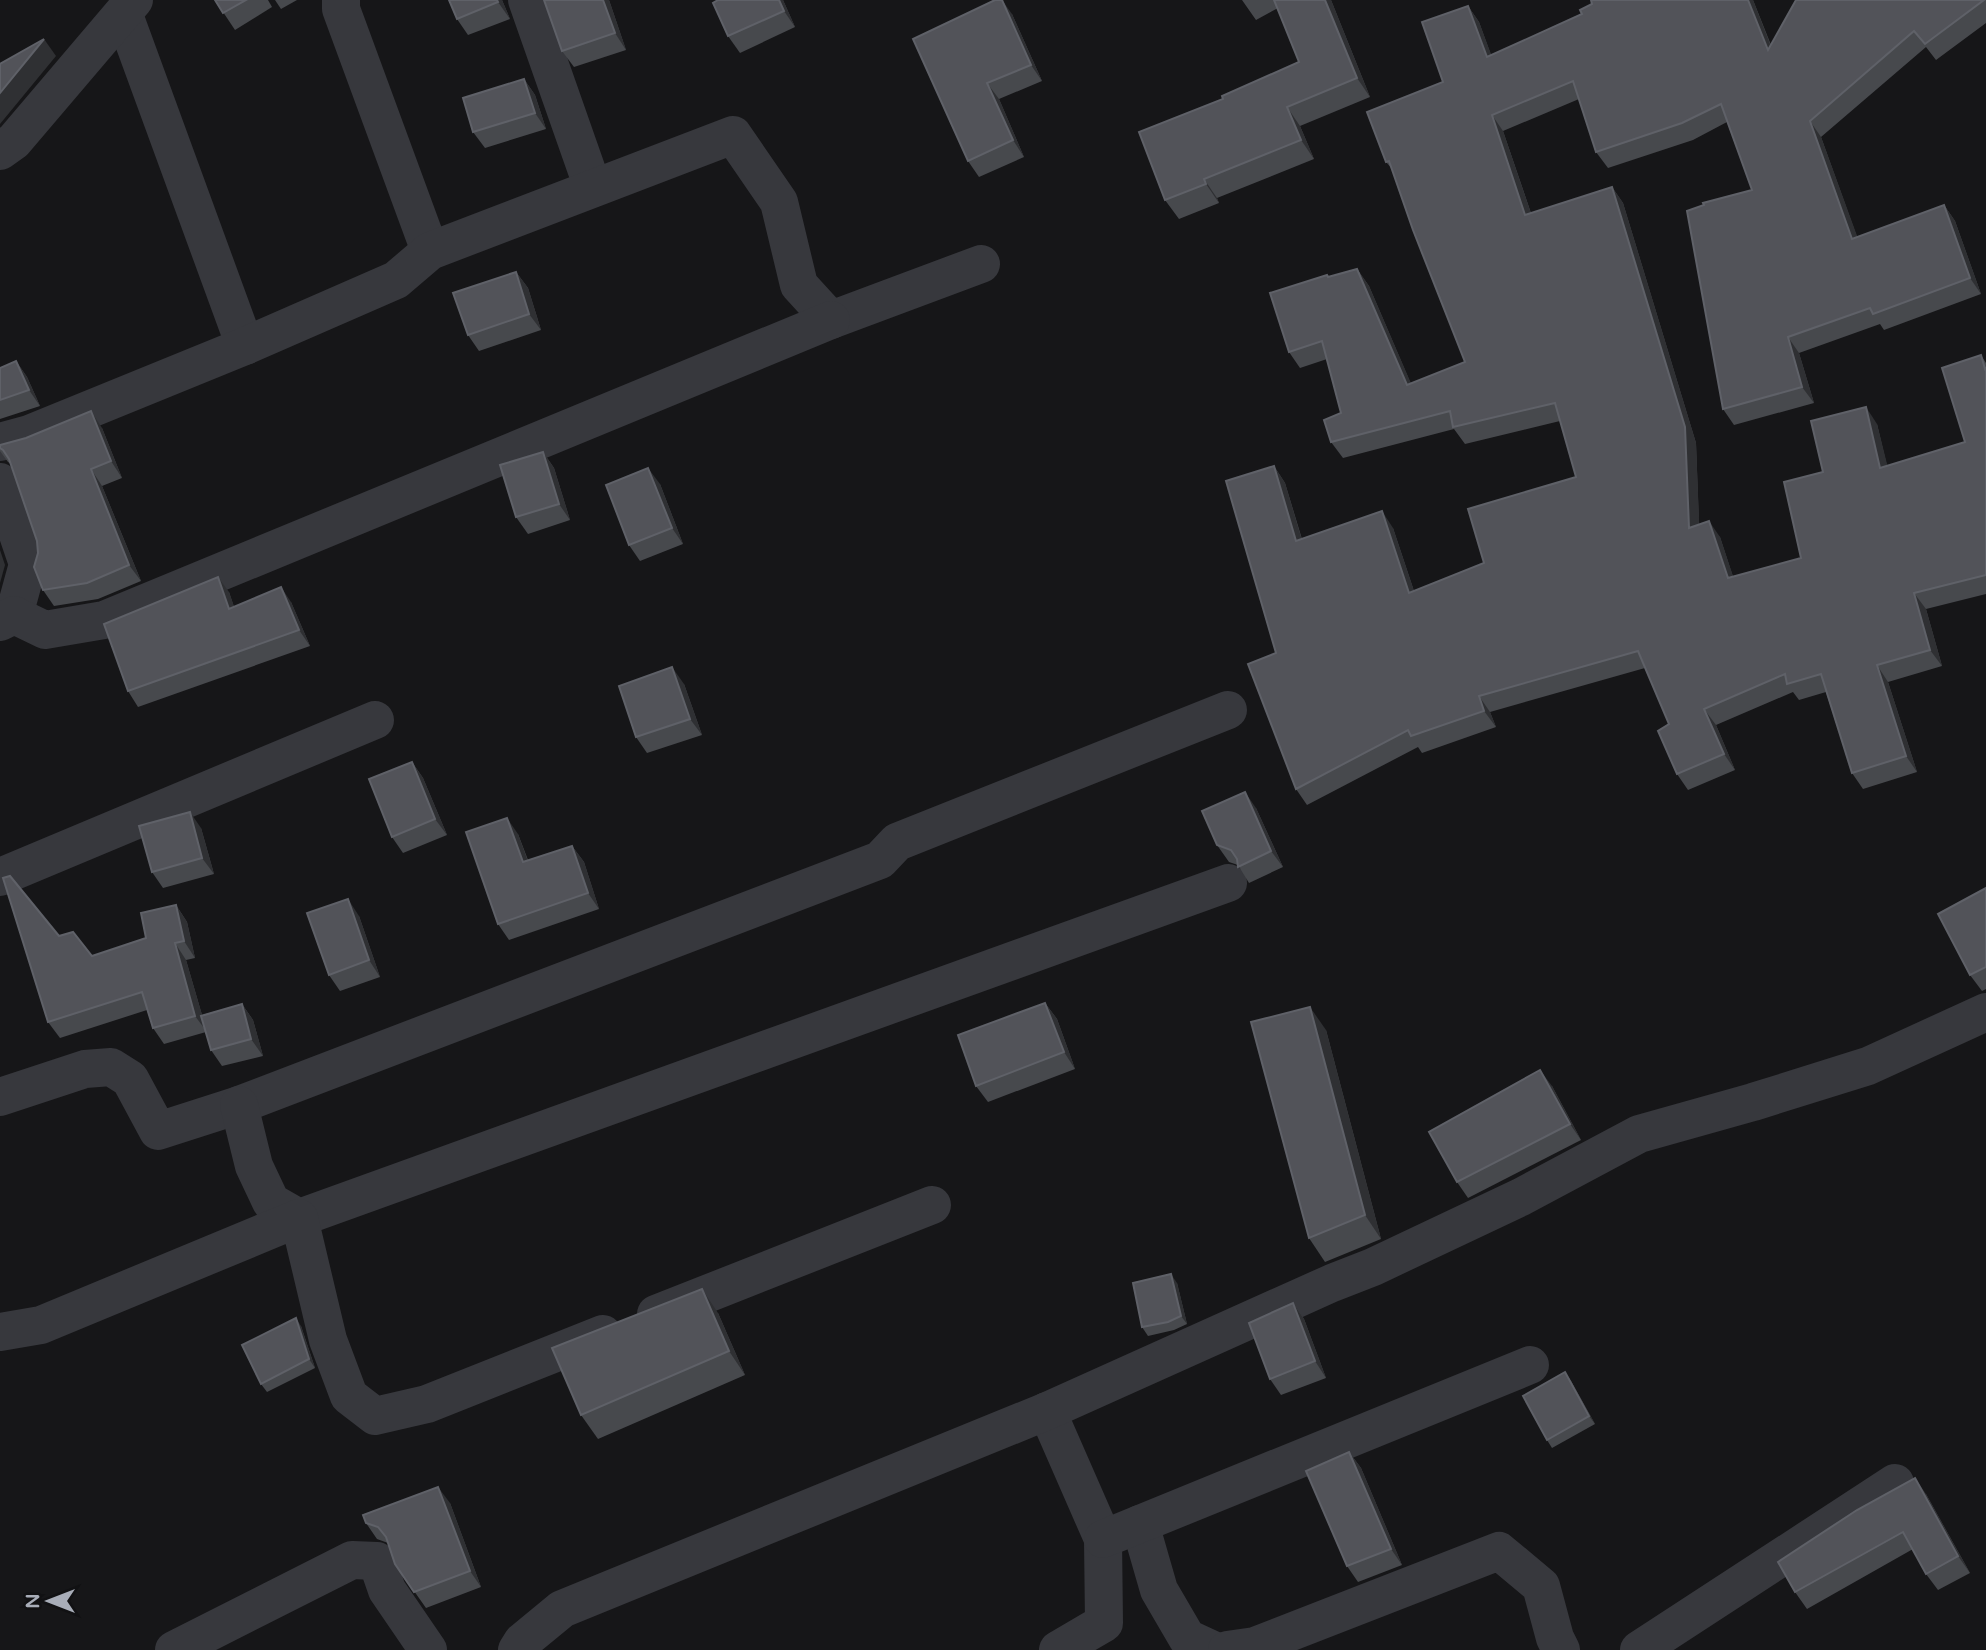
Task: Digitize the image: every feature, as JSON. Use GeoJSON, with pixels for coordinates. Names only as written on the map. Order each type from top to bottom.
{"type":"FeatureCollection","features":[{"type":"Feature","properties":{"kind":"street"},"geometry":{"type":"LineString","coordinates":[[341,0],[341,9],[430,251]]}},
{"type":"Feature","properties":{"kind":"street"},"geometry":{"type":"LineString","coordinates":[[527,0],[593,188]]}},
{"type":"Feature","properties":{"kind":"street"},"geometry":{"type":"LineString","coordinates":[[129,8],[245,346]]}},
{"type":"Feature","properties":{"kind":"street"},"geometry":{"type":"LineString","coordinates":[[0,151],[14,141],[129,8]]}},
{"type":"Feature","properties":{"kind":"street"},"geometry":{"type":"LineString","coordinates":[[0,442],[29,433],[245,346],[396,280],[430,251],[733,135],[779,202],[799,285],[831,320]]}},
{"type":"Feature","properties":{"kind":"street"},"geometry":{"type":"LineString","coordinates":[[0,482],[28,564],[7,619],[45,630],[104,620],[831,320],[981,264]]}},
{"type":"Feature","properties":{"kind":"street"},"geometry":{"type":"LineString","coordinates":[[0,1097],[85,1069],[111,1067],[130,1079],[158,1130],[239,1105],[880,860],[897,842],[1228,710]]}},
{"type":"Feature","properties":{"kind":"street"},"geometry":{"type":"LineString","coordinates":[[0,877],[374,720]]}},
{"type":"Feature","properties":{"kind":"street"},"geometry":{"type":"LineString","coordinates":[[0,1332],[41,1325],[299,1218],[1228,883]]}},
{"type":"Feature","properties":{"kind":"street"},"geometry":{"type":"LineString","coordinates":[[517,1650],[522,1642],[562,1609],[1047,1410],[1398,1255],[1521,1197],[1639,1134],[1868,1066],[1986,1012]]}},
{"type":"Feature","properties":{"kind":"street"},"geometry":{"type":"LineString","coordinates":[[239,1105],[254,1167],[271,1202],[299,1218],[328,1340],[349,1396],[374,1416],[427,1404],[932,1205]]}},
{"type":"Feature","properties":{"kind":"street"},"geometry":{"type":"LineString","coordinates":[[1102,1539],[1530,1365]]}},
{"type":"Feature","properties":{"kind":"street"},"geometry":{"type":"LineString","coordinates":[[1047,1410],[1102,1539],[1104,1623],[1058,1650]]}},
{"type":"Feature","properties":{"kind":"street"},"geometry":{"type":"LineString","coordinates":[[1639,1650],[1895,1483]]}},
{"type":"Feature","properties":{"kind":"street"},"geometry":{"type":"LineString","coordinates":[[1140,1524],[1158,1590],[1187,1639],[1213,1650]]}},
{"type":"Feature","properties":{"kind":"street"},"geometry":{"type":"LineString","coordinates":[[1227,1650],[1255,1646],[1499,1551],[1541,1587],[1561,1650]]}},
{"type":"Feature","properties":{"kind":"street"},"geometry":{"type":"LineString","coordinates":[[174,1650],[352,1560],[377,1561],[387,1590],[428,1650]]}},
{"type":"Feature","properties":{"kind":"building"},"geometry":{"type":"Polygon","coordinates":[[[215,0],[246,0],[223,13],[215,0]]]}},
{"type":"Feature","properties":{"kind":"building"},"geometry":{"type":"Polygon","coordinates":[[[449,0],[497,0],[498,2],[457,19],[449,0]]]}},
{"type":"Feature","properties":{"kind":"building"},"geometry":{"type":"Polygon","coordinates":[[[544,0],[603,0],[615,33],[562,51],[544,0]]]}},
{"type":"Feature","properties":{"kind":"building"},"geometry":{"type":"Polygon","coordinates":[[[718,0],[779,0],[784,11],[728,36],[713,3],[718,0]]]}},
{"type":"Feature","properties":{"kind":"building"},"geometry":{"type":"Polygon","coordinates":[[[995,0],[1002,0],[1031,65],[987,83],[1013,140],[968,161],[913,39],[995,0]]]}},
{"type":"Feature","properties":{"kind":"building"},"geometry":{"type":"Polygon","coordinates":[[[1274,0],[1325,0],[1357,78],[1287,107],[1301,140],[1204,179],[1206,184],[1165,200],[1139,132],[1223,99],[1222,96],[1299,62],[1274,0]]]}},
{"type":"Feature","properties":{"kind":"building"},"geometry":{"type":"Polygon","coordinates":[[[1591,0],[1748,0],[1768,50],[1796,0],[1984,0],[1925,44],[1914,31],[1810,121],[1852,239],[1944,205],[1970,278],[1873,314],[1870,308],[1788,337],[1802,387],[1723,409],[1687,211],[1704,205],[1703,203],[1752,190],[1721,104],[1682,123],[1596,152],[1573,81],[1492,115],[1525,215],[1612,187],[1685,427],[1689,528],[1709,521],[1728,578],[1801,558],[1784,482],[1823,472],[1811,421],[1866,407],[1880,468],[1965,442],[1942,368],[1981,355],[1986,368],[1986,575],[1914,593],[1930,650],[1877,665],[1906,756],[1852,773],[1821,674],[1787,684],[1785,674],[1704,709],[1724,754],[1677,774],[1658,731],[1669,724],[1638,651],[1479,696],[1484,711],[1411,736],[1408,730],[1296,789],[1248,664],[1276,653],[1226,481],[1274,466],[1296,541],[1382,511],[1409,593],[1484,563],[1468,509],[1576,477],[1555,403],[1453,427],[1450,411],[1331,442],[1324,420],[1341,413],[1322,341],[1289,352],[1270,293],[1327,275],[1328,277],[1357,269],[1407,385],[1465,362],[1389,161],[1386,162],[1367,112],[1443,82],[1422,22],[1468,6],[1487,57],[1582,14],[1580,10],[1592,4],[1591,0]]]}},
{"type":"Feature","properties":{"kind":"building"},"geometry":{"type":"Polygon","coordinates":[[[44,39],[0,93],[0,64],[44,39]]]}},
{"type":"Feature","properties":{"kind":"building"},"geometry":{"type":"Polygon","coordinates":[[[524,79],[535,113],[473,132],[463,98],[524,79]]]}},
{"type":"Feature","properties":{"kind":"building"},"geometry":{"type":"Polygon","coordinates":[[[516,272],[529,314],[468,335],[453,293],[516,272]]]}},
{"type":"Feature","properties":{"kind":"building"},"geometry":{"type":"Polygon","coordinates":[[[16,361],[29,390],[0,400],[0,368],[16,361]]]}},
{"type":"Feature","properties":{"kind":"building"},"geometry":{"type":"Polygon","coordinates":[[[91,411],[111,461],[91,469],[129,565],[87,583],[43,590],[34,567],[38,553],[37,541],[9,459],[0,445],[26,438],[91,411]]]}},
{"type":"Feature","properties":{"kind":"building"},"geometry":{"type":"Polygon","coordinates":[[[543,452],[559,504],[516,517],[500,465],[543,452]]]}},
{"type":"Feature","properties":{"kind":"building"},"geometry":{"type":"Polygon","coordinates":[[[648,468],[672,528],[629,545],[606,485],[648,468]]]}},
{"type":"Feature","properties":{"kind":"building"},"geometry":{"type":"Polygon","coordinates":[[[218,577],[229,609],[281,587],[299,630],[128,691],[104,624],[218,577]]]}},
{"type":"Feature","properties":{"kind":"building"},"geometry":{"type":"Polygon","coordinates":[[[672,667],[690,719],[636,737],[619,686],[672,667]]]}},
{"type":"Feature","properties":{"kind":"building"},"geometry":{"type":"Polygon","coordinates":[[[412,762],[435,819],[392,837],[369,779],[412,762]]]}},
{"type":"Feature","properties":{"kind":"building"},"geometry":{"type":"Polygon","coordinates":[[[1245,792],[1271,851],[1238,867],[1237,859],[1231,850],[1217,845],[1202,811],[1245,792]]]}},
{"type":"Feature","properties":{"kind":"building"},"geometry":{"type":"Polygon","coordinates":[[[190,812],[202,858],[152,872],[139,826],[190,812]]]}},
{"type":"Feature","properties":{"kind":"building"},"geometry":{"type":"Polygon","coordinates":[[[507,818],[523,862],[572,846],[588,893],[498,924],[466,832],[507,818]]]}},
{"type":"Feature","properties":{"kind":"building"},"geometry":{"type":"Polygon","coordinates":[[[10,876],[59,936],[73,932],[92,956],[146,938],[141,913],[176,905],[184,941],[175,943],[195,1016],[153,1028],[142,992],[48,1022],[3,878],[10,876]]]}},
{"type":"Feature","properties":{"kind":"building"},"geometry":{"type":"Polygon","coordinates":[[[1986,888],[1986,967],[1970,975],[1938,914],[1986,888]]]}},
{"type":"Feature","properties":{"kind":"building"},"geometry":{"type":"Polygon","coordinates":[[[348,899],[369,960],[329,975],[307,913],[348,899]]]}},
{"type":"Feature","properties":{"kind":"building"},"geometry":{"type":"Polygon","coordinates":[[[1045,1003],[1064,1052],[976,1086],[958,1035],[1045,1003]]]}},
{"type":"Feature","properties":{"kind":"building"},"geometry":{"type":"Polygon","coordinates":[[[242,1004],[251,1039],[211,1050],[201,1016],[242,1004]]]}},
{"type":"Feature","properties":{"kind":"building"},"geometry":{"type":"Polygon","coordinates":[[[1310,1007],[1365,1215],[1309,1238],[1251,1022],[1310,1007]]]}},
{"type":"Feature","properties":{"kind":"building"},"geometry":{"type":"Polygon","coordinates":[[[1540,1070],[1570,1124],[1457,1182],[1429,1132],[1540,1070]]]}},
{"type":"Feature","properties":{"kind":"building"},"geometry":{"type":"Polygon","coordinates":[[[1171,1274],[1181,1316],[1168,1322],[1142,1327],[1133,1283],[1171,1274]]]}},
{"type":"Feature","properties":{"kind":"building"},"geometry":{"type":"Polygon","coordinates":[[[702,1289],[729,1351],[581,1415],[552,1348],[702,1289]]]}},
{"type":"Feature","properties":{"kind":"building"},"geometry":{"type":"Polygon","coordinates":[[[1293,1303],[1315,1361],[1270,1379],[1249,1323],[1293,1303]]]}},
{"type":"Feature","properties":{"kind":"building"},"geometry":{"type":"Polygon","coordinates":[[[296,1318],[309,1359],[261,1384],[242,1345],[296,1318]]]}},
{"type":"Feature","properties":{"kind":"building"},"geometry":{"type":"Polygon","coordinates":[[[1565,1372],[1589,1416],[1547,1440],[1523,1396],[1565,1372]]]}},
{"type":"Feature","properties":{"kind":"building"},"geometry":{"type":"Polygon","coordinates":[[[1349,1452],[1391,1549],[1347,1566],[1306,1471],[1349,1452]]]}},
{"type":"Feature","properties":{"kind":"building"},"geometry":{"type":"Polygon","coordinates":[[[1915,1478],[1958,1556],[1926,1574],[1903,1532],[1795,1592],[1778,1562],[1857,1510],[1915,1478]]]}},
{"type":"Feature","properties":{"kind":"building"},"geometry":{"type":"Polygon","coordinates":[[[438,1487],[470,1571],[414,1592],[395,1564],[386,1537],[378,1527],[366,1523],[363,1515],[438,1487]]]}}]}
